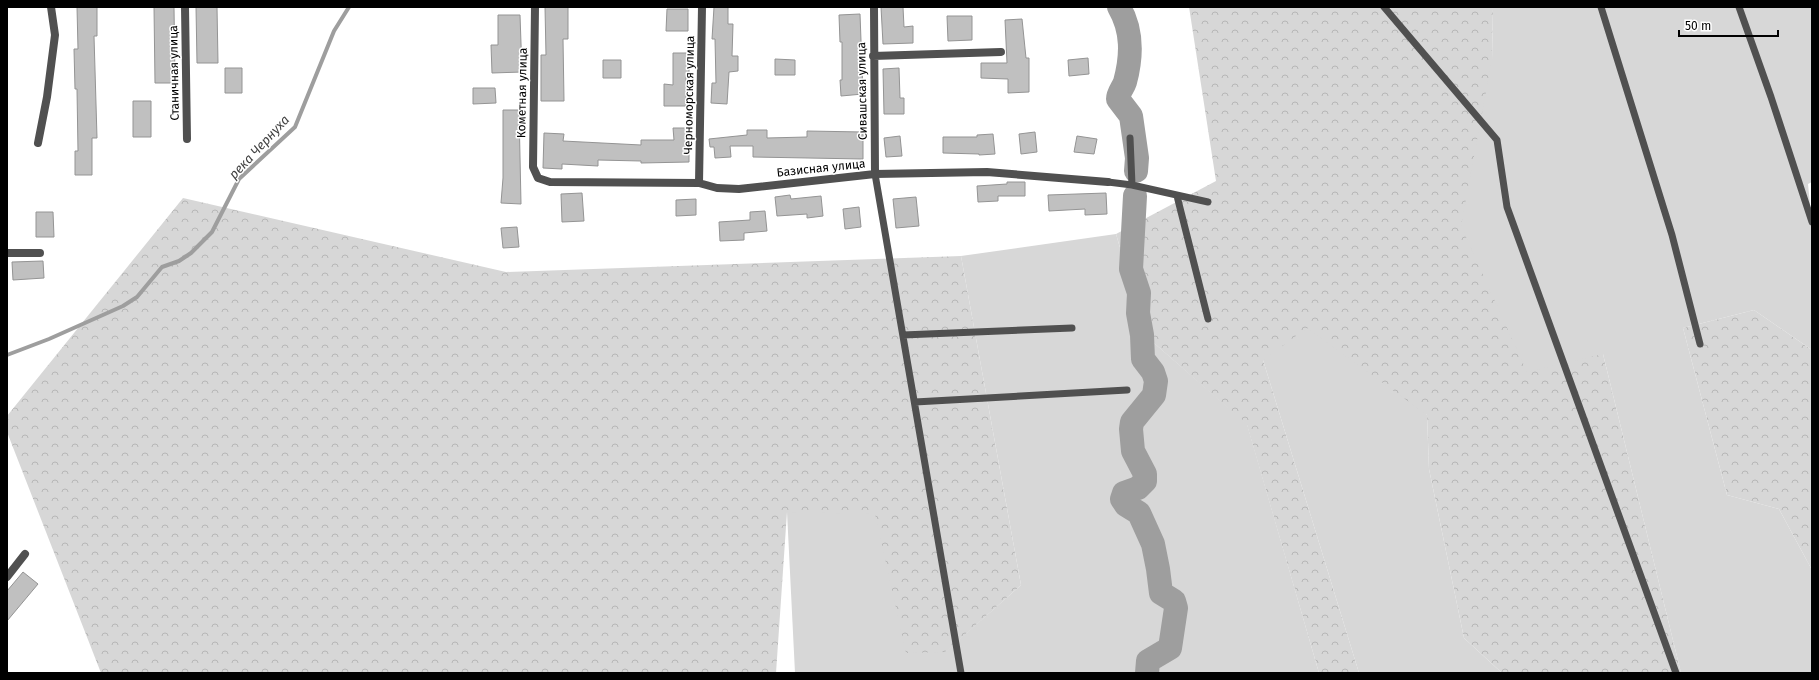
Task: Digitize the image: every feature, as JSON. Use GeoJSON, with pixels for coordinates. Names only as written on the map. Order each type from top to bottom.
{"type":"FeatureCollection","features":[{"type":"Feature","properties":{"kind":"street"},"geometry":{"type":"LineString","coordinates":[[38,143],[48,97],[54,35],[51,7]]}},
{"type":"Feature","properties":{"kind":"street","name":"Станичная улица"},"geometry":{"type":"LineString","coordinates":[[185,7],[187,139]]}},
{"type":"Feature","properties":{"kind":"street","name":"Кометная улица"},"geometry":{"type":"LineString","coordinates":[[534,7],[533,167],[538,178]]}},
{"type":"Feature","properties":{"kind":"street","name":"Черноморская улица"},"geometry":{"type":"LineString","coordinates":[[699,183],[702,7]]}},
{"type":"Feature","properties":{"kind":"street","name":"Сивашская улица"},"geometry":{"type":"LineString","coordinates":[[874,7],[873,56],[875,174]]}},
{"type":"Feature","properties":{"kind":"street"},"geometry":{"type":"LineString","coordinates":[[873,56],[1001,52]]}},
{"type":"Feature","properties":{"kind":"street","name":"Базисная улица"},"geometry":{"type":"LineString","coordinates":[[538,178],[550,182],[699,183],[717,188],[739,189],[875,174],[986,172],[1108,182]]}},
{"type":"Feature","properties":{"kind":"street"},"geometry":{"type":"LineString","coordinates":[[7,253],[40,253]]}},
{"type":"Feature","properties":{"kind":"street"},"geometry":{"type":"LineString","coordinates":[[7,578],[25,554]]}},
{"type":"Feature","properties":{"kind":"lane"},"geometry":{"type":"LineString","coordinates":[[1384,7],[1497,140],[1507,207],[1676,673]]}},
{"type":"Feature","properties":{"kind":"lane"},"geometry":{"type":"LineString","coordinates":[[1601,7],[1672,235],[1700,344]]}},
{"type":"Feature","properties":{"kind":"lane"},"geometry":{"type":"LineString","coordinates":[[1739,7],[1771,97],[1812,222]]}},
{"type":"Feature","properties":{"kind":"lane"},"geometry":{"type":"LineString","coordinates":[[1130,138],[1132,184]]}},
{"type":"Feature","properties":{"kind":"lane"},"geometry":{"type":"LineString","coordinates":[[875,174],[961,673]]}},
{"type":"Feature","properties":{"kind":"lane"},"geometry":{"type":"LineString","coordinates":[[1108,182],[1132,184],[1177,196],[1208,202]]}},
{"type":"Feature","properties":{"kind":"lane"},"geometry":{"type":"LineString","coordinates":[[1177,196],[1208,319]]}},
{"type":"Feature","properties":{"kind":"lane"},"geometry":{"type":"LineString","coordinates":[[903,335],[1072,328]]}},
{"type":"Feature","properties":{"kind":"lane"},"geometry":{"type":"LineString","coordinates":[[915,402],[1127,390]]}},
{"type":"Feature","properties":{"kind":"green space"},"geometry":{"type":"Polygon","coordinates":[[[1189,7],[1493,7],[1492,60],[1603,354],[1681,673],[1502,673],[1464,638],[1429,469],[1427,415],[1263,360],[1359,673],[1319,673],[1247,425],[1146,336],[1116,234],[1216,181],[1189,7]]]}},
{"type":"Feature","properties":{"kind":"green space"},"geometry":{"type":"Polygon","coordinates":[[[1493,7],[1812,7],[1812,182],[1808,184],[1812,224],[1812,350],[1754,310],[1683,328],[1727,495],[1779,509],[1812,570],[1812,673],[1681,673],[1603,354],[1527,372],[1461,226],[1492,60],[1493,7]]]}},
{"type":"Feature","properties":{"kind":"green space"},"geometry":{"type":"Polygon","coordinates":[[[183,198],[506,272],[961,256],[1021,585],[922,673],[787,512],[776,673],[101,673],[7,432],[7,416],[183,198]]]}},
{"type":"Feature","properties":{"kind":"green space"},"geometry":{"type":"Polygon","coordinates":[[[1116,234],[1146,336],[1247,424],[1319,673],[795,673],[787,512],[875,514],[906,653],[945,652],[1021,585],[961,256],[1116,234]]]}},
{"type":"Feature","properties":{"kind":"green space"},"geometry":{"type":"Polygon","coordinates":[[[1754,310],[1812,350],[1812,570],[1779,509],[1727,495],[1683,328],[1754,310]]]}},
{"type":"Feature","properties":{"kind":"green space"},"geometry":{"type":"Polygon","coordinates":[[[1307,328],[1427,415],[1429,469],[1464,638],[1502,673],[1359,673],[1263,360],[1307,328]]]}},
{"type":"Feature","properties":{"kind":"building"},"geometry":{"type":"Polygon","coordinates":[[[77,7],[97,7],[97,36],[94,36],[97,138],[92,138],[92,175],[75,175],[75,151],[78,151],[77,89],[75,89],[74,49],[78,49],[77,7]]]}},
{"type":"Feature","properties":{"kind":"building"},"geometry":{"type":"Polygon","coordinates":[[[154,7],[174,7],[175,83],[155,83],[154,7]]]}},
{"type":"Feature","properties":{"kind":"building"},"geometry":{"type":"Polygon","coordinates":[[[196,7],[217,7],[218,63],[197,63],[196,7]]]}},
{"type":"Feature","properties":{"kind":"building"},"geometry":{"type":"Polygon","coordinates":[[[545,7],[568,7],[568,39],[563,39],[564,101],[541,101],[541,55],[546,55],[545,7]]]}},
{"type":"Feature","properties":{"kind":"building"},"geometry":{"type":"Polygon","coordinates":[[[714,7],[728,7],[728,24],[733,24],[732,56],[738,56],[738,71],[729,72],[727,104],[711,103],[712,83],[716,83],[715,39],[712,39],[714,7]]]}},
{"type":"Feature","properties":{"kind":"building"},"geometry":{"type":"Polygon","coordinates":[[[881,7],[903,7],[904,27],[913,26],[913,43],[883,44],[881,7]]]}},
{"type":"Feature","properties":{"kind":"building"},"geometry":{"type":"Polygon","coordinates":[[[667,9],[688,9],[688,31],[666,31],[667,9]]]}},
{"type":"Feature","properties":{"kind":"building"},"geometry":{"type":"Polygon","coordinates":[[[860,14],[863,94],[841,96],[840,80],[842,80],[842,42],[840,42],[839,15],[860,14]]]}},
{"type":"Feature","properties":{"kind":"building"},"geometry":{"type":"Polygon","coordinates":[[[498,15],[520,15],[522,72],[492,73],[491,45],[498,45],[498,15]]]}},
{"type":"Feature","properties":{"kind":"building"},"geometry":{"type":"Polygon","coordinates":[[[947,16],[972,16],[972,40],[948,41],[947,16]]]}},
{"type":"Feature","properties":{"kind":"building"},"geometry":{"type":"Polygon","coordinates":[[[1022,19],[1026,58],[1029,58],[1029,92],[1008,93],[1008,79],[981,78],[981,63],[1007,63],[1005,20],[1022,19]]]}},
{"type":"Feature","properties":{"kind":"building"},"geometry":{"type":"Polygon","coordinates":[[[673,53],[689,53],[689,75],[686,75],[686,106],[664,106],[664,84],[673,85],[673,53]]]}},
{"type":"Feature","properties":{"kind":"building"},"geometry":{"type":"Polygon","coordinates":[[[1088,58],[1089,74],[1069,76],[1068,60],[1088,58]]]}},
{"type":"Feature","properties":{"kind":"building"},"geometry":{"type":"Polygon","coordinates":[[[775,59],[795,60],[795,75],[775,75],[775,59]]]}},
{"type":"Feature","properties":{"kind":"building"},"geometry":{"type":"Polygon","coordinates":[[[603,60],[621,60],[621,78],[603,78],[603,60]]]}},
{"type":"Feature","properties":{"kind":"building"},"geometry":{"type":"Polygon","coordinates":[[[225,68],[242,68],[242,93],[225,93],[225,68]]]}},
{"type":"Feature","properties":{"kind":"building"},"geometry":{"type":"Polygon","coordinates":[[[899,68],[900,98],[904,98],[904,114],[884,114],[883,69],[899,68]]]}},
{"type":"Feature","properties":{"kind":"building"},"geometry":{"type":"Polygon","coordinates":[[[473,88],[495,88],[496,103],[473,104],[473,88]]]}},
{"type":"Feature","properties":{"kind":"building"},"geometry":{"type":"Polygon","coordinates":[[[133,101],[151,101],[151,137],[133,137],[133,101]]]}},
{"type":"Feature","properties":{"kind":"building"},"geometry":{"type":"Polygon","coordinates":[[[503,110],[519,110],[521,204],[501,203],[503,178],[503,110]]]}},
{"type":"Feature","properties":{"kind":"building"},"geometry":{"type":"Polygon","coordinates":[[[673,128],[689,128],[689,162],[641,163],[641,161],[598,160],[598,166],[562,164],[562,169],[543,168],[544,133],[564,134],[563,141],[641,145],[641,140],[674,140],[673,128]]]}},
{"type":"Feature","properties":{"kind":"building"},"geometry":{"type":"Polygon","coordinates":[[[747,130],[767,130],[767,138],[807,137],[807,131],[863,132],[863,159],[753,157],[753,146],[730,146],[731,157],[715,158],[714,147],[710,147],[709,139],[747,135],[747,130]]]}},
{"type":"Feature","properties":{"kind":"building"},"geometry":{"type":"Polygon","coordinates":[[[1035,132],[1037,152],[1021,154],[1019,134],[1035,132]]]}},
{"type":"Feature","properties":{"kind":"building"},"geometry":{"type":"Polygon","coordinates":[[[993,134],[995,154],[979,155],[943,153],[943,137],[977,137],[977,135],[993,134]]]}},
{"type":"Feature","properties":{"kind":"building"},"geometry":{"type":"Polygon","coordinates":[[[900,136],[902,156],[886,157],[884,138],[900,136]]]}},
{"type":"Feature","properties":{"kind":"building"},"geometry":{"type":"Polygon","coordinates":[[[1077,136],[1097,139],[1094,154],[1074,152],[1077,136]]]}},
{"type":"Feature","properties":{"kind":"building"},"geometry":{"type":"Polygon","coordinates":[[[1007,182],[1025,182],[1025,196],[998,196],[998,201],[978,202],[977,186],[1007,184],[1007,182]]]}},
{"type":"Feature","properties":{"kind":"building"},"geometry":{"type":"Polygon","coordinates":[[[582,193],[584,221],[562,222],[561,194],[582,193]]]}},
{"type":"Feature","properties":{"kind":"building"},"geometry":{"type":"Polygon","coordinates":[[[1106,193],[1107,214],[1085,215],[1085,209],[1049,211],[1048,195],[1106,193]]]}},
{"type":"Feature","properties":{"kind":"building"},"geometry":{"type":"Polygon","coordinates":[[[790,195],[791,199],[821,196],[823,216],[807,218],[807,214],[777,216],[775,197],[790,195]]]}},
{"type":"Feature","properties":{"kind":"building"},"geometry":{"type":"Polygon","coordinates":[[[916,197],[919,226],[896,228],[893,199],[916,197]]]}},
{"type":"Feature","properties":{"kind":"building"},"geometry":{"type":"Polygon","coordinates":[[[696,199],[696,215],[676,216],[676,200],[696,199]]]}},
{"type":"Feature","properties":{"kind":"building"},"geometry":{"type":"Polygon","coordinates":[[[859,207],[861,227],[845,229],[843,209],[859,207]]]}},
{"type":"Feature","properties":{"kind":"building"},"geometry":{"type":"Polygon","coordinates":[[[765,211],[767,231],[744,233],[744,240],[720,241],[719,222],[750,220],[750,212],[765,211]]]}},
{"type":"Feature","properties":{"kind":"building"},"geometry":{"type":"Polygon","coordinates":[[[36,212],[53,212],[54,237],[36,237],[36,212]]]}},
{"type":"Feature","properties":{"kind":"building"},"geometry":{"type":"Polygon","coordinates":[[[517,227],[519,247],[503,248],[501,228],[517,227]]]}},
{"type":"Feature","properties":{"kind":"building"},"geometry":{"type":"Polygon","coordinates":[[[43,261],[44,278],[13,280],[12,262],[43,261]]]}},
{"type":"Feature","properties":{"kind":"building"},"geometry":{"type":"Polygon","coordinates":[[[23,572],[38,584],[7,621],[7,591],[23,572]]]}},
{"type":"Feature","properties":{"kind":"waterway","name":"река Чернуха"},"geometry":{"type":"LineString","coordinates":[[7,355],[49,339],[123,306],[137,297],[162,267],[179,261],[191,253],[212,232],[239,179],[295,127],[334,31],[349,7]]}},
{"type":"Feature","properties":{"kind":"waterway"},"geometry":{"type":"LineString","coordinates":[[1119,7],[1127,25],[1130,53],[1125,82],[1118,99],[1131,116],[1137,158],[1136,171]]}},
{"type":"Feature","properties":{"kind":"waterway"},"geometry":{"type":"LineString","coordinates":[[1135,196],[1131,269],[1139,293],[1138,313],[1142,335],[1143,359],[1153,372],[1156,381],[1154,395],[1132,422],[1131,429],[1133,451],[1145,474],[1145,481],[1138,488],[1124,493],[1122,499],[1126,505],[1139,513],[1153,544],[1161,593],[1174,601],[1176,608],[1170,648],[1148,661],[1147,673]]}}]}
